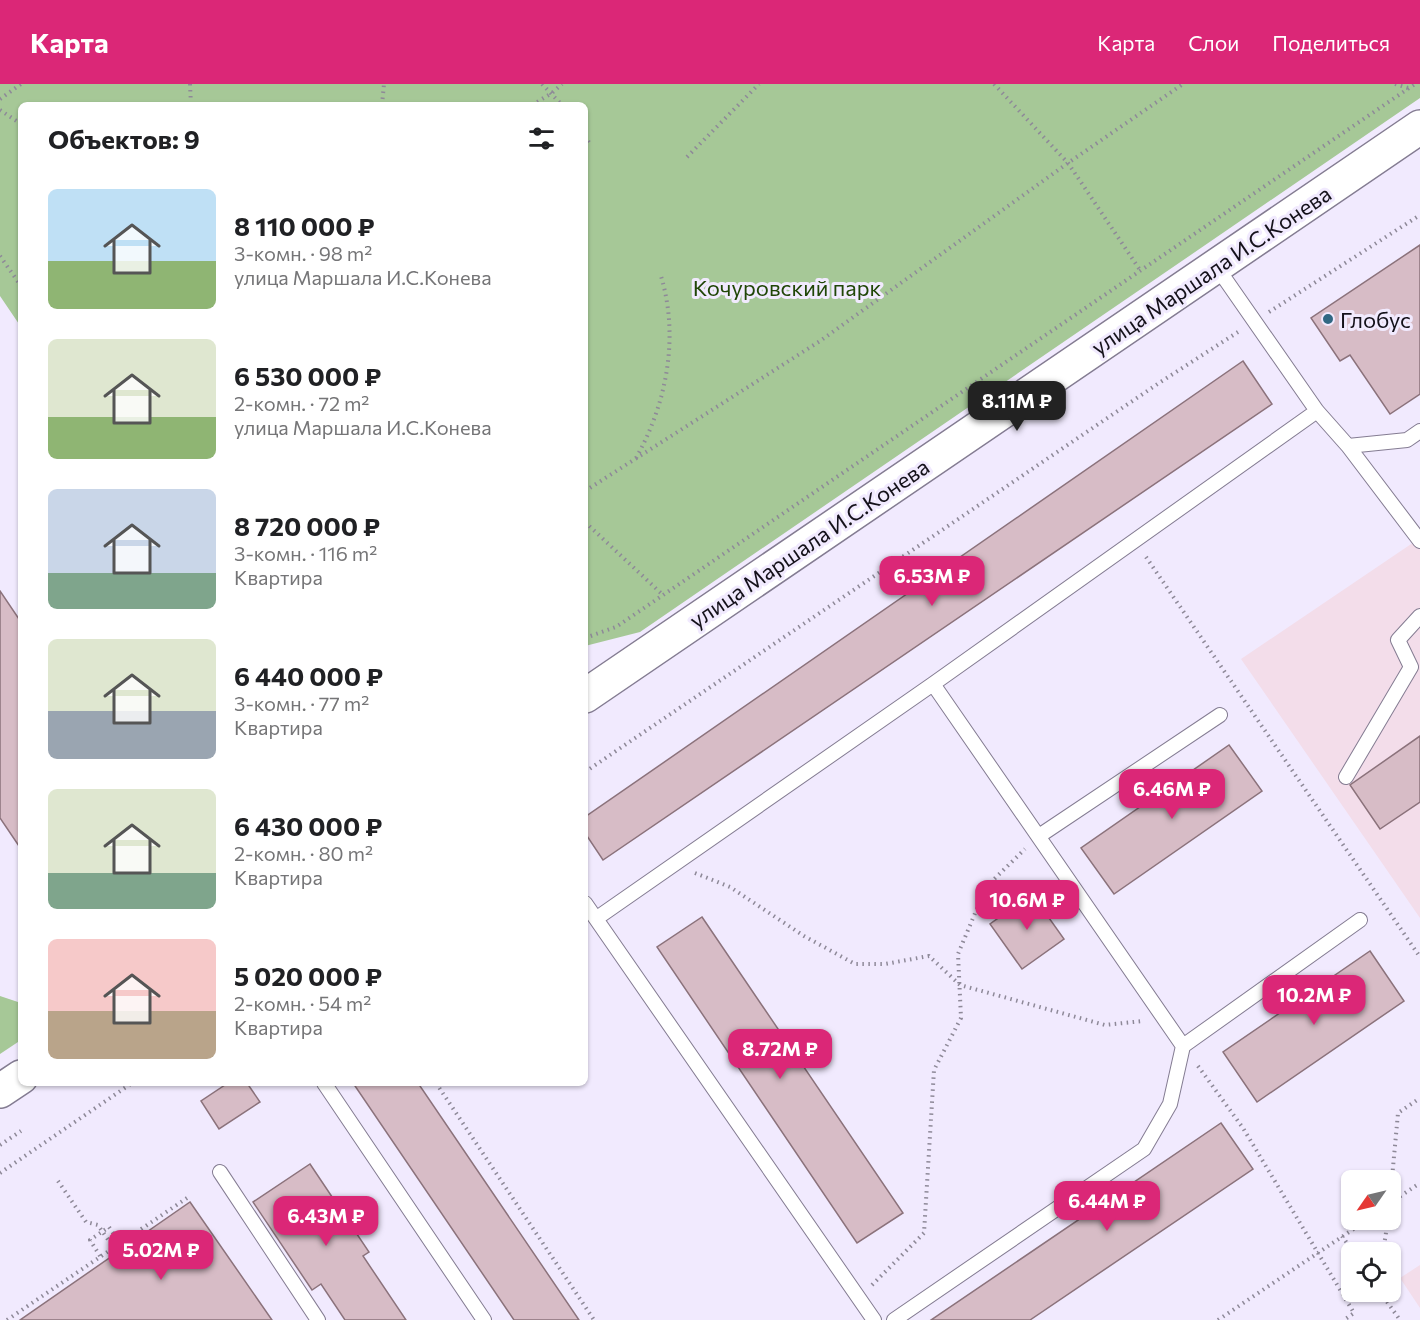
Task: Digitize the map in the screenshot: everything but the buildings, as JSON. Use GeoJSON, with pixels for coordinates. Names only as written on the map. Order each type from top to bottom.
{"type":"FeatureCollection","features":[{"type":"Feature","properties":{"kind":"main road","name":"улица Маршала И.С.Конева"},"geometry":{"type":"LineString","coordinates":[[588,694],[1419,130]]}},
{"type":"Feature","properties":{"kind":"main road"},"geometry":{"type":"LineString","coordinates":[[0,1091],[18,1079]]}},
{"type":"Feature","properties":{"kind":"lane"},"geometry":{"type":"LineString","coordinates":[[1216,266],[1317,411],[1348,446],[1420,541]]}},
{"type":"Feature","properties":{"kind":"lane"},"geometry":{"type":"LineString","coordinates":[[597,918],[933,684],[1317,411]]}},
{"type":"Feature","properties":{"kind":"lane"},"geometry":{"type":"LineString","coordinates":[[1348,446],[1407,440],[1420,431]]}},
{"type":"Feature","properties":{"kind":"lane"},"geometry":{"type":"LineString","coordinates":[[1346,777],[1411,667],[1398,640],[1420,616]]}},
{"type":"Feature","properties":{"kind":"lane"},"geometry":{"type":"LineString","coordinates":[[933,684],[1183,1046]]}},
{"type":"Feature","properties":{"kind":"lane"},"geometry":{"type":"LineString","coordinates":[[1039,836],[1220,715]]}},
{"type":"Feature","properties":{"kind":"lane"},"geometry":{"type":"LineString","coordinates":[[588,907],[874,1320]]}},
{"type":"Feature","properties":{"kind":"lane"},"geometry":{"type":"LineString","coordinates":[[894,1320],[1144,1149],[1170,1104],[1183,1046],[1360,920]]}},
{"type":"Feature","properties":{"kind":"lane"},"geometry":{"type":"LineString","coordinates":[[326,1086],[484,1320]]}},
{"type":"Feature","properties":{"kind":"lane"},"geometry":{"type":"LineString","coordinates":[[220,1172],[318,1320]]}},
{"type":"Feature","properties":{"kind":"path"},"geometry":{"type":"LineString","coordinates":[[0,99],[21,84]]}},
{"type":"Feature","properties":{"kind":"path"},"geometry":{"type":"LineString","coordinates":[[190,84],[191,102]]}},
{"type":"Feature","properties":{"kind":"path"},"geometry":{"type":"LineString","coordinates":[[382,102],[384,84]]}},
{"type":"Feature","properties":{"kind":"path"},"geometry":{"type":"LineString","coordinates":[[542,84],[560,102]]}},
{"type":"Feature","properties":{"kind":"path"},"geometry":{"type":"LineString","coordinates":[[537,102],[562,84]]}},
{"type":"Feature","properties":{"kind":"path"},"geometry":{"type":"LineString","coordinates":[[687,157],[759,84]]}},
{"type":"Feature","properties":{"kind":"path"},"geometry":{"type":"LineString","coordinates":[[994,84],[1068,163],[1140,270]]}},
{"type":"Feature","properties":{"kind":"path"},"geometry":{"type":"LineString","coordinates":[[588,489],[820,341],[1068,163],[1184,84]]}},
{"type":"Feature","properties":{"kind":"path"},"geometry":{"type":"LineString","coordinates":[[1395,84],[1408,89]]}},
{"type":"Feature","properties":{"kind":"path"},"geometry":{"type":"LineString","coordinates":[[588,637],[616,627],[1415,84]]}},
{"type":"Feature","properties":{"kind":"path"},"geometry":{"type":"LineString","coordinates":[[0,110],[18,122]]}},
{"type":"Feature","properties":{"kind":"path"},"geometry":{"type":"LineString","coordinates":[[588,770],[1159,383],[1420,215]]}},
{"type":"Feature","properties":{"kind":"path"},"geometry":{"type":"LineString","coordinates":[[0,256],[18,282]]}},
{"type":"Feature","properties":{"kind":"path"},"geometry":{"type":"LineString","coordinates":[[635,459],[648,437],[668,366],[671,343],[670,317],[667,294],[660,273]]}},
{"type":"Feature","properties":{"kind":"path"},"geometry":{"type":"LineString","coordinates":[[588,525],[663,595]]}},
{"type":"Feature","properties":{"kind":"path"},"geometry":{"type":"LineString","coordinates":[[1134,541],[1420,957]]}},
{"type":"Feature","properties":{"kind":"path"},"geometry":{"type":"LineString","coordinates":[[859,1298],[924,1233],[934,1070],[961,1018],[957,954],[986,887],[1039,836]]}},
{"type":"Feature","properties":{"kind":"path"},"geometry":{"type":"LineString","coordinates":[[674,865],[730,887],[804,936],[855,964],[885,964],[929,956],[960,985],[1105,1025],[1164,1019]]}},
{"type":"Feature","properties":{"kind":"path"},"geometry":{"type":"LineString","coordinates":[[1183,1046],[1244,1128],[1354,1313],[1344,1320]]}},
{"type":"Feature","properties":{"kind":"path"},"geometry":{"type":"LineString","coordinates":[[0,1173],[128,1086]]}},
{"type":"Feature","properties":{"kind":"path"},"geometry":{"type":"LineString","coordinates":[[438,1086],[594,1320]]}},
{"type":"Feature","properties":{"kind":"path"},"geometry":{"type":"LineString","coordinates":[[1393,1170],[1398,1113],[1420,1098]]}},
{"type":"Feature","properties":{"kind":"path"},"geometry":{"type":"LineString","coordinates":[[0,1145],[21,1131]]}},
{"type":"Feature","properties":{"kind":"path"},"geometry":{"type":"LineString","coordinates":[[58,1181],[86,1222],[98,1225],[113,1247]]}},
{"type":"Feature","properties":{"kind":"path"},"geometry":{"type":"LineString","coordinates":[[1401,1195],[1420,1184]]}},
{"type":"Feature","properties":{"kind":"path"},"geometry":{"type":"LineString","coordinates":[[7,1320],[187,1198]]}},
{"type":"Feature","properties":{"kind":"path"},"geometry":{"type":"LineString","coordinates":[[100,1256],[90,1240],[109,1227],[120,1243]]}},
{"type":"Feature","properties":{"kind":"path"},"geometry":{"type":"LineString","coordinates":[[1218,1320],[1351,1230]]}},
{"type":"Feature","properties":{"kind":"path"},"geometry":{"type":"LineString","coordinates":[[1342,1236],[1346,1242]]}},
{"type":"Feature","properties":{"kind":"path"},"geometry":{"type":"LineString","coordinates":[[1387,1302],[1400,1320]]}},
{"type":"Feature","properties":{"kind":"shaded area"},"geometry":{"type":"Polygon","coordinates":[[[1420,538],[1420,918],[1241,659],[1420,538]]]}},
{"type":"Feature","properties":{"kind":"shaded area"},"geometry":{"type":"Polygon","coordinates":[[[1420,1265],[1420,1308],[1401,1280],[1420,1265]]]}},
{"type":"Feature","properties":{"kind":"green space","name":"Кочуровский парк"},"geometry":{"type":"Polygon","coordinates":[[[0,84],[1420,84],[1420,98],[640,632],[588,645],[588,102],[18,102],[18,323],[0,296],[0,84]]]}},
{"type":"Feature","properties":{"kind":"green space"},"geometry":{"type":"Polygon","coordinates":[[[0,996],[18,1002],[18,1042],[0,1054],[0,996]]]}},
{"type":"Feature","properties":{"kind":"place","name":"Глобус"},"geometry":{"type":"Point","coordinates":[1328,319]}}]}
